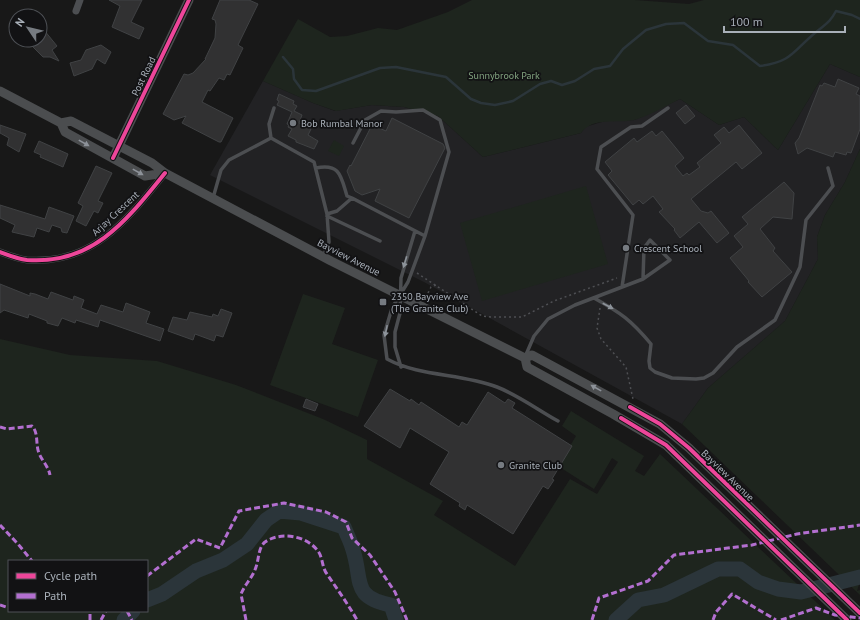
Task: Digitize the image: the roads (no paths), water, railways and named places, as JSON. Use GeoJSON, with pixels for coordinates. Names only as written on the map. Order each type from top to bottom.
{"type":"FeatureCollection","features":[{"type":"Feature","properties":{"kind":"main road","name":"Post Road"},"geometry":{"type":"LineString","coordinates":[[113,158],[189,0]]}},
{"type":"Feature","properties":{"kind":"main road","name":"Bayview Avenue"},"geometry":{"type":"LineString","coordinates":[[0,91],[61,122],[71,121],[152,163],[165,173],[323,257],[525,358],[532,355],[594,387],[660,424],[689,448],[860,613]]}},
{"type":"Feature","properties":{"kind":"main road","name":"Bayview Avenue"},"geometry":{"type":"LineString","coordinates":[[61,122],[65,132],[145,176],[165,173]]}},
{"type":"Feature","properties":{"kind":"main road","name":"Bayview Avenue"},"geometry":{"type":"LineString","coordinates":[[525,358],[527,368],[666,445],[848,620]]}},
{"type":"Feature","properties":{"kind":"street"},"geometry":{"type":"LineString","coordinates":[[76,11],[80,0]]}},
{"type":"Feature","properties":{"kind":"street","name":"Arjay Crescent"},"geometry":{"type":"LineString","coordinates":[[0,252],[26,260],[64,258],[100,242],[134,212],[165,173]]}},
{"type":"Feature","properties":{"kind":"lane"},"geometry":{"type":"LineString","coordinates":[[271,138],[269,124],[274,108]]}},
{"type":"Feature","properties":{"kind":"lane"},"geometry":{"type":"LineString","coordinates":[[622,287],[633,215],[597,169],[601,147],[631,127],[642,126],[668,108]]}},
{"type":"Feature","properties":{"kind":"lane"},"geometry":{"type":"LineString","coordinates":[[353,143],[365,120],[381,111],[396,112],[423,110],[440,120],[449,152],[425,236],[408,282],[392,308],[384,335],[387,359],[401,367],[453,375],[497,387],[558,421]]}},
{"type":"Feature","properties":{"kind":"lane"},"geometry":{"type":"LineString","coordinates":[[271,138],[314,162],[327,215],[329,242],[323,257]]}},
{"type":"Feature","properties":{"kind":"lane"},"geometry":{"type":"LineString","coordinates":[[213,199],[221,170],[229,160],[271,138]]}},
{"type":"Feature","properties":{"kind":"lane"},"geometry":{"type":"LineString","coordinates":[[316,168],[328,166],[340,174],[347,196],[425,236]]}},
{"type":"Feature","properties":{"kind":"lane"},"geometry":{"type":"LineString","coordinates":[[594,298],[622,314],[638,328],[651,344],[648,361],[650,368],[655,372],[672,378],[704,378],[713,373],[737,347],[775,320],[800,267],[806,220],[833,186],[828,168]]}},
{"type":"Feature","properties":{"kind":"lane"},"geometry":{"type":"LineString","coordinates":[[327,215],[337,211],[352,198]]}},
{"type":"Feature","properties":{"kind":"lane"},"geometry":{"type":"LineString","coordinates":[[327,215],[380,241]]}},
{"type":"Feature","properties":{"kind":"lane"},"geometry":{"type":"LineString","coordinates":[[401,367],[395,347],[395,332],[400,312],[401,278],[415,231]]}},
{"type":"Feature","properties":{"kind":"lane"},"geometry":{"type":"LineString","coordinates":[[525,358],[534,336],[548,319],[594,298],[643,280],[670,260],[650,240],[644,248],[643,280]]}},
{"type":"Feature","properties":{"kind":"waterway"},"geometry":{"type":"LineString","coordinates":[[283,57],[293,69],[294,79],[302,90],[316,91],[380,68],[396,67],[446,77],[471,99],[481,103],[495,105],[513,101],[540,84],[551,81],[562,85],[575,81],[594,69],[610,66],[623,49],[646,30],[666,24],[684,23],[708,41],[733,45],[760,66],[786,59],[829,21],[836,11],[852,15],[860,19]]}},
{"type":"Feature","properties":{"kind":"waterway"},"geometry":{"type":"LineString","coordinates":[[148,600],[162,594],[196,571],[223,560],[247,544],[266,520],[279,511],[301,513],[344,527],[352,547],[359,579],[364,592],[378,602],[391,605],[396,620]]}},
{"type":"Feature","properties":{"kind":"waterway"},"geometry":{"type":"LineString","coordinates":[[616,620],[638,600],[664,595],[718,569],[740,569],[758,582],[778,589],[801,592],[860,577]]}},
{"type":"Feature","properties":{"kind":"waterway"},"geometry":{"type":"LineString","coordinates":[[124,620],[132,612]]}},
{"type":"Feature","properties":{"kind":"place","name":"Bob Rumbal Manor"},"geometry":{"type":"Point","coordinates":[293,123]}},
{"type":"Feature","properties":{"kind":"place","name":"Crescent School"},"geometry":{"type":"Point","coordinates":[626,248]}},
{"type":"Feature","properties":{"kind":"place","name":"2350 Bayview Ave (The Granite Club)"},"geometry":{"type":"Point","coordinates":[383,302]}},
{"type":"Feature","properties":{"kind":"place","name":"Granite Club"},"geometry":{"type":"Point","coordinates":[501,465]}},
{"type":"Feature","properties":{"kind":"park label","name":"Sunnybrook Park"},"geometry":{"type":"Point","coordinates":[504,75]}}]}
